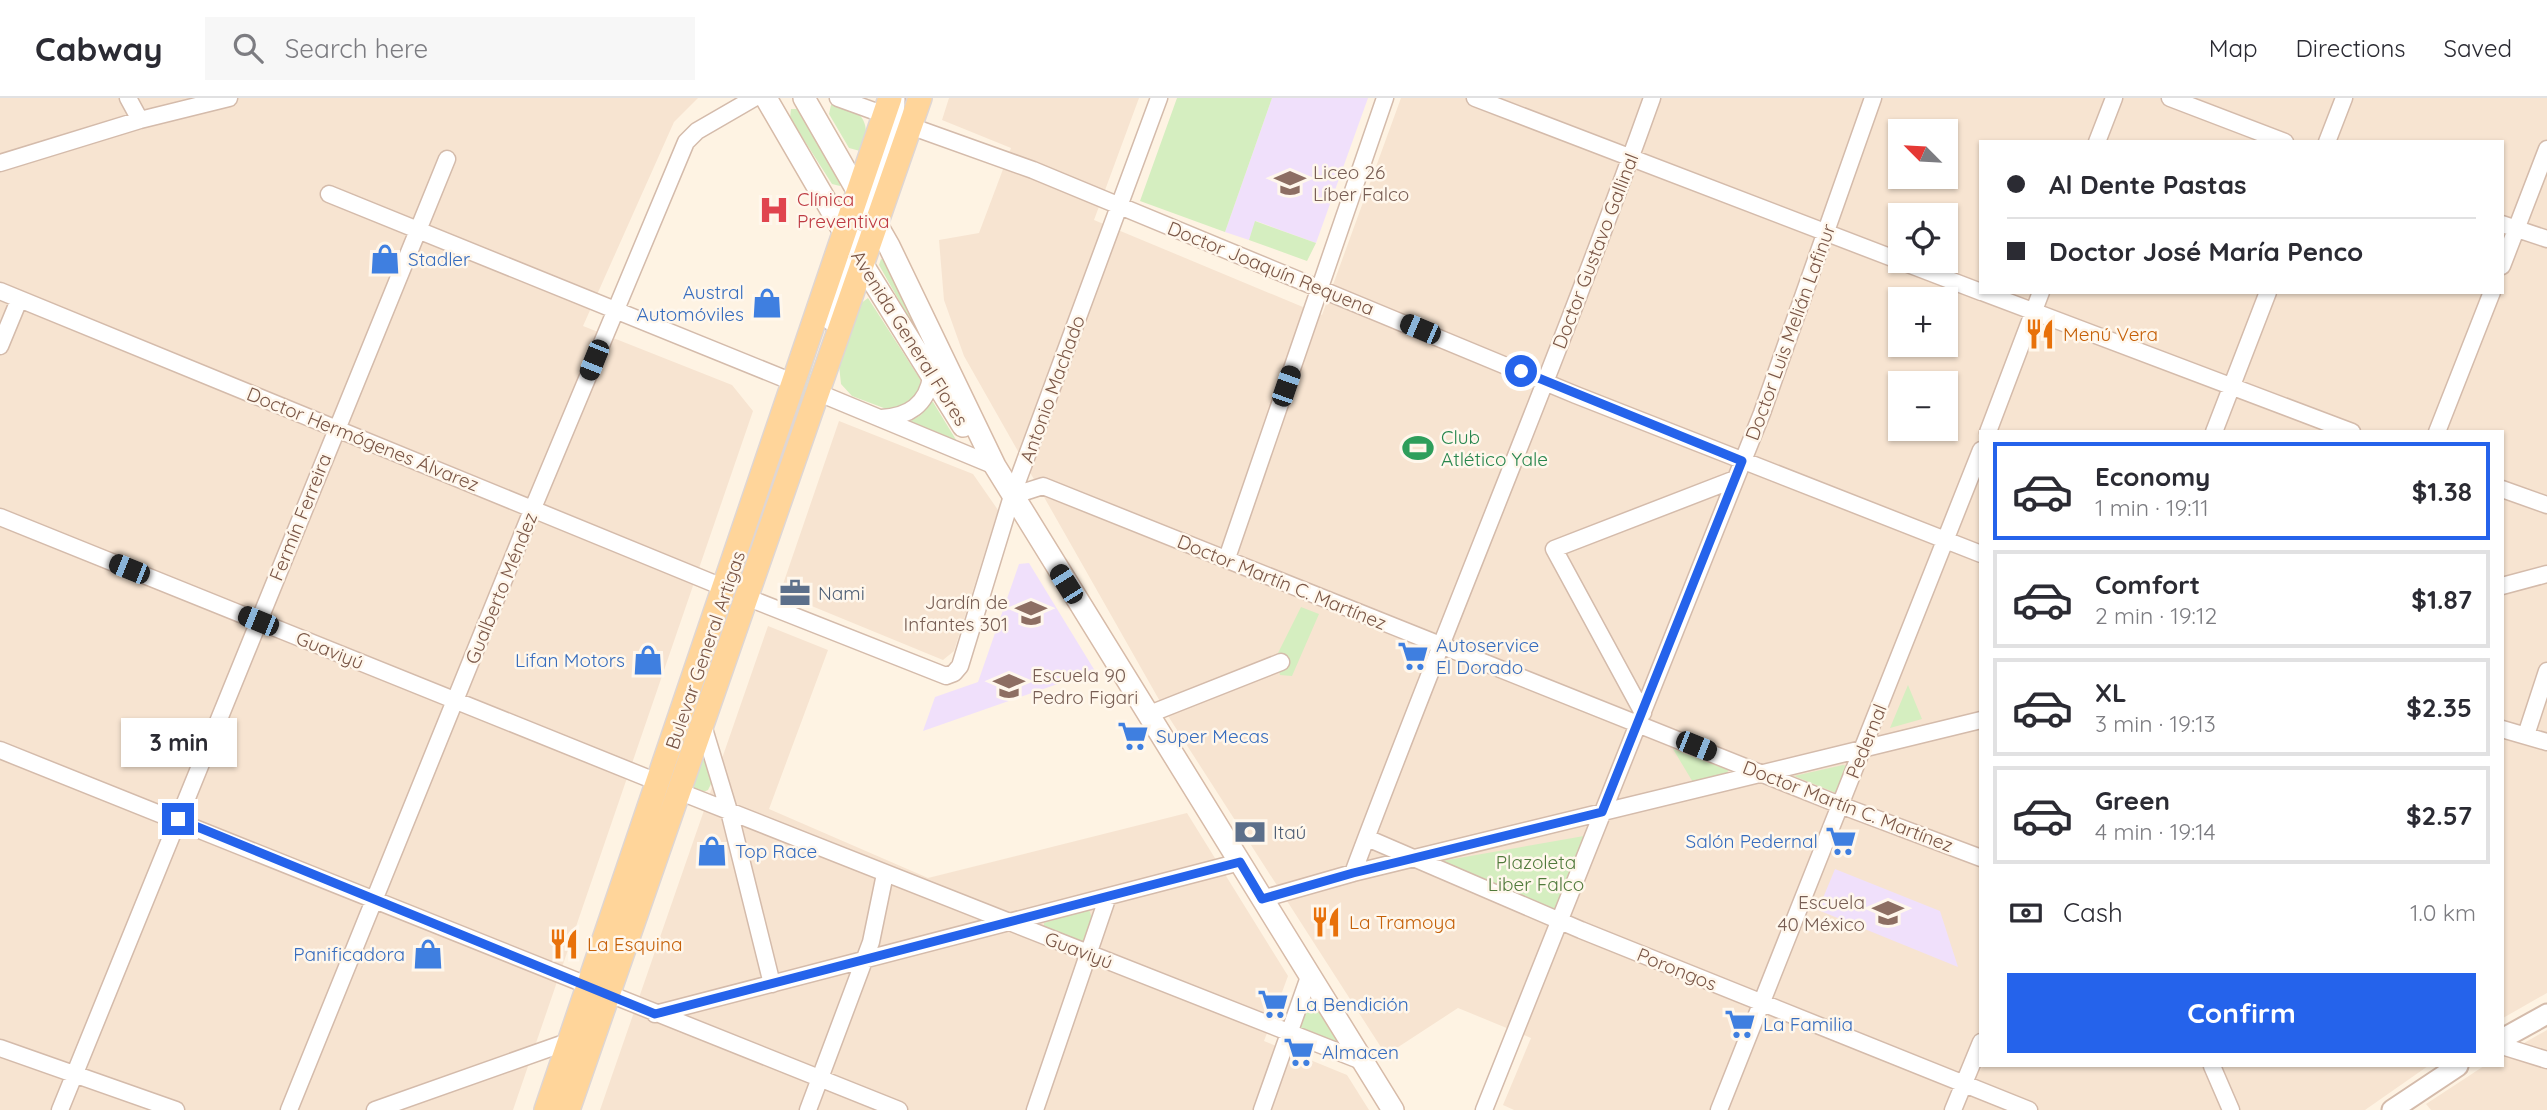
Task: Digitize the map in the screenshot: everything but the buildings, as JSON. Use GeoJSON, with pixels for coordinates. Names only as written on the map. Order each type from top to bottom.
{"type":"FeatureCollection","features":[{"type":"Feature","properties":{"kind":"main road","name":"Avenida General Flores"},"geometry":{"type":"LineString","coordinates":[[766,98],[931,377],[973,441],[995,466]]}},
{"type":"Feature","properties":{"kind":"main road","name":"Avenida General Flores"},"geometry":{"type":"LineString","coordinates":[[804,98],[868,207],[1012,496],[1393,1110]]}},
{"type":"Feature","properties":{"kind":"main road","name":"Bulevar General Artigas"},"geometry":{"type":"LineString","coordinates":[[568,1110],[599,992],[736,593],[819,394],[854,248],[868,207],[910,126],[919,98]]}},
{"type":"Feature","properties":{"kind":"main road","name":"Bulevar General Artigas"},"geometry":{"type":"LineString","coordinates":[[669,787],[702,722],[795,383],[854,248],[868,207],[890,104]]}},
{"type":"Feature","properties":{"kind":"main road","name":"Bulevar General Artigas"},"geometry":{"type":"LineString","coordinates":[[546,1110],[570,1041],[599,992]]}},
{"type":"Feature","properties":{"kind":"street"},"geometry":{"type":"LineString","coordinates":[[128,98],[140,120]]}},
{"type":"Feature","properties":{"kind":"street"},"geometry":{"type":"LineString","coordinates":[[0,163],[140,120],[229,98]]}},
{"type":"Feature","properties":{"kind":"street","name":"Gualberto Méndez"},"geometry":{"type":"LineString","coordinates":[[289,1110],[533,508],[686,142],[696,131],[754,98]]}},
{"type":"Feature","properties":{"kind":"street"},"geometry":{"type":"LineString","coordinates":[[838,98],[890,104]]}},
{"type":"Feature","properties":{"kind":"street","name":"Antonio Machado"},"geometry":{"type":"LineString","coordinates":[[946,676],[954,673],[960,666],[1012,496],[1120,208],[1158,98]]}},
{"type":"Feature","properties":{"kind":"street"},"geometry":{"type":"LineString","coordinates":[[1227,558],[1385,98]]}},
{"type":"Feature","properties":{"kind":"street"},"geometry":{"type":"LineString","coordinates":[[1475,98],[1979,291]]}},
{"type":"Feature","properties":{"kind":"street","name":"Doctor Gustavo Gallinal"},"geometry":{"type":"LineString","coordinates":[[1353,873],[1439,645],[1546,382],[1652,98]]}},
{"type":"Feature","properties":{"kind":"street","name":"Doctor Luis Melián Lafinur"},"geometry":{"type":"LineString","coordinates":[[1486,1110],[1742,461],[1873,98]]}},
{"type":"Feature","properties":{"kind":"street"},"geometry":{"type":"LineString","coordinates":[[2098,140],[2114,98]]}},
{"type":"Feature","properties":{"kind":"street"},"geometry":{"type":"LineString","coordinates":[[2170,98],[2280,140]]}},
{"type":"Feature","properties":{"kind":"street"},"geometry":{"type":"LineString","coordinates":[[2328,140],[2344,98]]}},
{"type":"Feature","properties":{"kind":"street","name":"Doctor Joaquín Requena"},"geometry":{"type":"LineString","coordinates":[[910,126],[1033,170],[1546,382],[1979,553]]}},
{"type":"Feature","properties":{"kind":"street"},"geometry":{"type":"LineString","coordinates":[[2504,256],[2510,227],[2547,149]]}},
{"type":"Feature","properties":{"kind":"street","name":"Fermín Ferreira"},"geometry":{"type":"LineString","coordinates":[[60,1110],[447,159]]}},
{"type":"Feature","properties":{"kind":"street"},"geometry":{"type":"LineString","coordinates":[[329,194],[795,383]]}},
{"type":"Feature","properties":{"kind":"street"},"geometry":{"type":"LineString","coordinates":[[2510,227],[2547,239]]}},
{"type":"Feature","properties":{"kind":"street","name":"Doctor Hermógenes Álvarez"},"geometry":{"type":"LineString","coordinates":[[0,291],[736,593],[946,676]]}},
{"type":"Feature","properties":{"kind":"street"},"geometry":{"type":"LineString","coordinates":[[1986,294],[2347,430]]}},
{"type":"Feature","properties":{"kind":"street"},"geometry":{"type":"LineString","coordinates":[[1989,430],[2040,294]]}},
{"type":"Feature","properties":{"kind":"street"},"geometry":{"type":"LineString","coordinates":[[2215,430],[2267,294]]}},
{"type":"Feature","properties":{"kind":"street"},"geometry":{"type":"LineString","coordinates":[[2438,430],[2491,294]]}},
{"type":"Feature","properties":{"kind":"street"},"geometry":{"type":"LineString","coordinates":[[0,346],[19,300]]}},
{"type":"Feature","properties":{"kind":"street"},"geometry":{"type":"LineString","coordinates":[[879,418],[899,416],[916,409],[929,389],[931,377]]}},
{"type":"Feature","properties":{"kind":"street"},"geometry":{"type":"LineString","coordinates":[[819,394],[995,466]]}},
{"type":"Feature","properties":{"kind":"street","name":"Pedernal"},"geometry":{"type":"LineString","coordinates":[[1719,1110],[1979,455]]}},
{"type":"Feature","properties":{"kind":"street"},"geometry":{"type":"LineString","coordinates":[[1641,718],[1554,549],[1735,479]]}},
{"type":"Feature","properties":{"kind":"street","name":"Doctor Martín C. Martínez"},"geometry":{"type":"LineString","coordinates":[[1012,496],[1043,486],[1439,645],[1641,718],[1764,774],[1979,857]]}},
{"type":"Feature","properties":{"kind":"street"},"geometry":{"type":"LineString","coordinates":[[2504,490],[2547,505]]}},
{"type":"Feature","properties":{"kind":"street","name":"Guaviyú"},"geometry":{"type":"LineString","coordinates":[[0,517],[885,874],[1364,1062]]}},
{"type":"Feature","properties":{"kind":"street"},"geometry":{"type":"LineString","coordinates":[[2504,585],[2547,574]]}},
{"type":"Feature","properties":{"kind":"street"},"geometry":{"type":"LineString","coordinates":[[1147,715],[1281,662]]}},
{"type":"Feature","properties":{"kind":"street"},"geometry":{"type":"LineString","coordinates":[[2526,735],[2547,671]]}},
{"type":"Feature","properties":{"kind":"street"},"geometry":{"type":"LineString","coordinates":[[1262,899],[1353,873],[1979,721]]}},
{"type":"Feature","properties":{"kind":"street"},"geometry":{"type":"LineString","coordinates":[[702,722],[729,811],[772,984]]}},
{"type":"Feature","properties":{"kind":"street"},"geometry":{"type":"LineString","coordinates":[[2504,730],[2547,742]]}},
{"type":"Feature","properties":{"kind":"street"},"geometry":{"type":"LineString","coordinates":[[0,750],[178,819],[599,992],[899,1110]]}},
{"type":"Feature","properties":{"kind":"street","name":"Porongos"},"geometry":{"type":"LineString","coordinates":[[1367,838],[1560,921],[2029,1110]]}},
{"type":"Feature","properties":{"kind":"street"},"geometry":{"type":"LineString","coordinates":[[655,1014],[1107,899],[1240,862]]}},
{"type":"Feature","properties":{"kind":"street"},"geometry":{"type":"LineString","coordinates":[[808,1110],[877,921],[885,874]]}},
{"type":"Feature","properties":{"kind":"street"},"geometry":{"type":"LineString","coordinates":[[1035,1110],[1107,899]]}},
{"type":"Feature","properties":{"kind":"street"},"geometry":{"type":"LineString","coordinates":[[1262,1110],[1310,974]]}},
{"type":"Feature","properties":{"kind":"street"},"geometry":{"type":"LineString","coordinates":[[2504,1038],[2547,1014]]}},
{"type":"Feature","properties":{"kind":"street"},"geometry":{"type":"LineString","coordinates":[[375,1110],[570,1041]]}},
{"type":"Feature","properties":{"kind":"street"},"geometry":{"type":"LineString","coordinates":[[1953,1110],[1979,1047]]}},
{"type":"Feature","properties":{"kind":"street"},"geometry":{"type":"LineString","coordinates":[[2504,1047],[2547,1060]]}},
{"type":"Feature","properties":{"kind":"street"},"geometry":{"type":"LineString","coordinates":[[0,1048],[176,1110]]}},
{"type":"Feature","properties":{"kind":"street"},"geometry":{"type":"LineString","coordinates":[[2212,1067],[2231,1110]]}},
{"type":"Feature","properties":{"kind":"street"},"geometry":{"type":"LineString","coordinates":[[2401,1108],[2457,1067]]}},
{"type":"Feature","properties":{"kind":"shaded area"},"geometry":{"type":"Polygon","coordinates":[[[0,98],[698,98],[674,122],[583,326],[732,385],[753,411],[513,1110],[0,1110],[0,98]]]}},
{"type":"Feature","properties":{"kind":"shaded area"},"geometry":{"type":"Polygon","coordinates":[[[949,98],[1139,98],[1094,220],[1322,315],[1401,98],[2547,98],[2547,993],[2504,1017],[2504,430],[1979,430],[1979,1067],[2427,1067],[2365,1110],[1514,1110],[1503,1105],[1531,1038],[1458,1008],[1386,1055],[1170,719],[964,356],[944,300],[939,240],[979,233],[1011,148],[942,120],[949,98]]]}},
{"type":"Feature","properties":{"kind":"shaded area","name":"Liceo 26 Líber Falco"},"geometry":{"type":"Polygon","coordinates":[[[1272,98],[1368,98],[1316,243],[1256,221],[1249,240],[1225,232],[1272,98]]]}},
{"type":"Feature","properties":{"kind":"shaded area"},"geometry":{"type":"Polygon","coordinates":[[[839,421],[973,474],[998,510],[954,651],[943,660],[780,593],[839,421]]]}},
{"type":"Feature","properties":{"kind":"shaded area"},"geometry":{"type":"Polygon","coordinates":[[[1029,563],[1095,671],[923,731],[935,697],[978,682],[1019,564],[1029,563]]]}},
{"type":"Feature","properties":{"kind":"shaded area"},"geometry":{"type":"Polygon","coordinates":[[[768,626],[828,650],[769,809],[928,878],[1187,813],[1288,976],[1264,1041],[1347,1075],[1369,1110],[600,1110],[768,626]]]}},
{"type":"Feature","properties":{"kind":"shaded area"},"geometry":{"type":"Polygon","coordinates":[[[1835,869],[1940,911],[1958,967],[1818,910],[1835,869]]]}},
{"type":"Feature","properties":{"kind":"shaded area"},"geometry":{"type":"Polygon","coordinates":[[[2547,1030],[2547,1110],[2431,1110],[2426,1104],[2482,1067],[2504,1067],[2504,1054],[2547,1030]]]}},
{"type":"Feature","properties":{"kind":"green space"},"geometry":{"type":"Polygon","coordinates":[[[1177,98],[1272,98],[1225,232],[1140,201],[1177,98]]]}},
{"type":"Feature","properties":{"kind":"green space"},"geometry":{"type":"Polygon","coordinates":[[[831,105],[850,108],[862,118],[866,133],[860,151],[849,148],[829,114],[831,105]]]}},
{"type":"Feature","properties":{"kind":"green space"},"geometry":{"type":"Polygon","coordinates":[[[791,109],[799,109],[843,182],[840,186],[832,184],[790,118],[791,109]]]}},
{"type":"Feature","properties":{"kind":"green space"},"geometry":{"type":"Polygon","coordinates":[[[1255,221],[1316,243],[1307,261],[1249,240],[1255,221]]]}},
{"type":"Feature","properties":{"kind":"green space"},"geometry":{"type":"Polygon","coordinates":[[[881,259],[885,260],[936,366],[879,265],[881,259]]]}},
{"type":"Feature","properties":{"kind":"green space"},"geometry":{"type":"Polygon","coordinates":[[[844,262],[783,464],[602,982],[741,578],[844,262]]]}},
{"type":"Feature","properties":{"kind":"green space"},"geometry":{"type":"Polygon","coordinates":[[[868,298],[920,379],[921,388],[913,405],[889,410],[852,396],[841,384],[839,365],[860,304],[868,298]]]}},
{"type":"Feature","properties":{"kind":"green space"},"geometry":{"type":"Polygon","coordinates":[[[929,402],[933,402],[958,443],[907,423],[921,415],[929,402]]]}},
{"type":"Feature","properties":{"kind":"green space"},"geometry":{"type":"Polygon","coordinates":[[[1301,607],[1319,614],[1292,676],[1280,675],[1276,657],[1301,607]]]}},
{"type":"Feature","properties":{"kind":"green space"},"geometry":{"type":"Polygon","coordinates":[[[1908,685],[1922,719],[1890,728],[1908,685]]]}},
{"type":"Feature","properties":{"kind":"green space"},"geometry":{"type":"Polygon","coordinates":[[[1673,749],[1728,770],[1727,776],[1694,784],[1673,749]]]}},
{"type":"Feature","properties":{"kind":"green space"},"geometry":{"type":"Polygon","coordinates":[[[703,753],[712,782],[708,790],[701,793],[692,786],[703,753]]]}},
{"type":"Feature","properties":{"kind":"green space"},"geometry":{"type":"Polygon","coordinates":[[[1847,766],[1836,793],[1794,776],[1847,766]]]}},
{"type":"Feature","properties":{"kind":"green space","name":"Plazoleta Liber Falco"},"geometry":{"type":"Polygon","coordinates":[[[1584,836],[1554,913],[1436,862],[1584,836]]]}},
{"type":"Feature","properties":{"kind":"green space"},"geometry":{"type":"Polygon","coordinates":[[[1089,909],[1092,919],[1085,944],[1044,927],[1044,923],[1089,909]]]}},
{"type":"Feature","properties":{"kind":"green space"},"geometry":{"type":"Polygon","coordinates":[[[1310,997],[1343,1048],[1297,1028],[1310,997]]]}},
{"type":"Feature","properties":{"kind":"place","name":"Liceo 26 Líber Falco"},"geometry":{"type":"Point","coordinates":[1290,183]}},
{"type":"Feature","properties":{"kind":"place","name":"Clínica Preventiva"},"geometry":{"type":"Point","coordinates":[774,210]}},
{"type":"Feature","properties":{"kind":"place","name":"Stadler"},"geometry":{"type":"Point","coordinates":[385,259]}},
{"type":"Feature","properties":{"kind":"place","name":"Austral Automóviles"},"geometry":{"type":"Point","coordinates":[767,303]}},
{"type":"Feature","properties":{"kind":"place","name":"Menú Vera"},"geometry":{"type":"Point","coordinates":[2040,334]}},
{"type":"Feature","properties":{"kind":"place","name":"Club Atlético Yale"},"geometry":{"type":"Point","coordinates":[1418,448]}},
{"type":"Feature","properties":{"kind":"place","name":"Nami"},"geometry":{"type":"Point","coordinates":[795,593]}},
{"type":"Feature","properties":{"kind":"place","name":"Jardín de Infantes 301"},"geometry":{"type":"Point","coordinates":[1031,613]}},
{"type":"Feature","properties":{"kind":"place","name":"Autoservice El Dorado"},"geometry":{"type":"Point","coordinates":[1413,656]}},
{"type":"Feature","properties":{"kind":"place","name":"Lifan Motors"},"geometry":{"type":"Point","coordinates":[648,660]}},
{"type":"Feature","properties":{"kind":"place","name":"Escuela 90 Pedro Figari"},"geometry":{"type":"Point","coordinates":[1009,686]}},
{"type":"Feature","properties":{"kind":"place","name":"Super Mecas"},"geometry":{"type":"Point","coordinates":[1133,736]}},
{"type":"Feature","properties":{"kind":"place","name":"Itaú"},"geometry":{"type":"Point","coordinates":[1250,832]}},
{"type":"Feature","properties":{"kind":"place","name":"Salón Pedernal"},"geometry":{"type":"Point","coordinates":[1841,841]}},
{"type":"Feature","properties":{"kind":"place","name":"Top Race"},"geometry":{"type":"Point","coordinates":[712,851]}},
{"type":"Feature","properties":{"kind":"place","name":"Escuela 40 México"},"geometry":{"type":"Point","coordinates":[1888,913]}},
{"type":"Feature","properties":{"kind":"place","name":"La Tramoya"},"geometry":{"type":"Point","coordinates":[1326,922]}},
{"type":"Feature","properties":{"kind":"place","name":"La Esquina"},"geometry":{"type":"Point","coordinates":[564,944]}},
{"type":"Feature","properties":{"kind":"place","name":"Panificadora"},"geometry":{"type":"Point","coordinates":[428,954]}},
{"type":"Feature","properties":{"kind":"place","name":"La Bendición"},"geometry":{"type":"Point","coordinates":[1273,1004]}},
{"type":"Feature","properties":{"kind":"place","name":"La Familia"},"geometry":{"type":"Point","coordinates":[1740,1024]}},
{"type":"Feature","properties":{"kind":"place","name":"Almacen"},"geometry":{"type":"Point","coordinates":[1299,1052]}},
{"type":"Feature","properties":{"kind":"route"},"geometry":{"type":"LineString","coordinates":[[178,819],[655,1014],[1107,899],[1240,862],[1262,899],[1353,873],[1403,863],[1602,812],[1742,461],[1521,371]]}}]}
